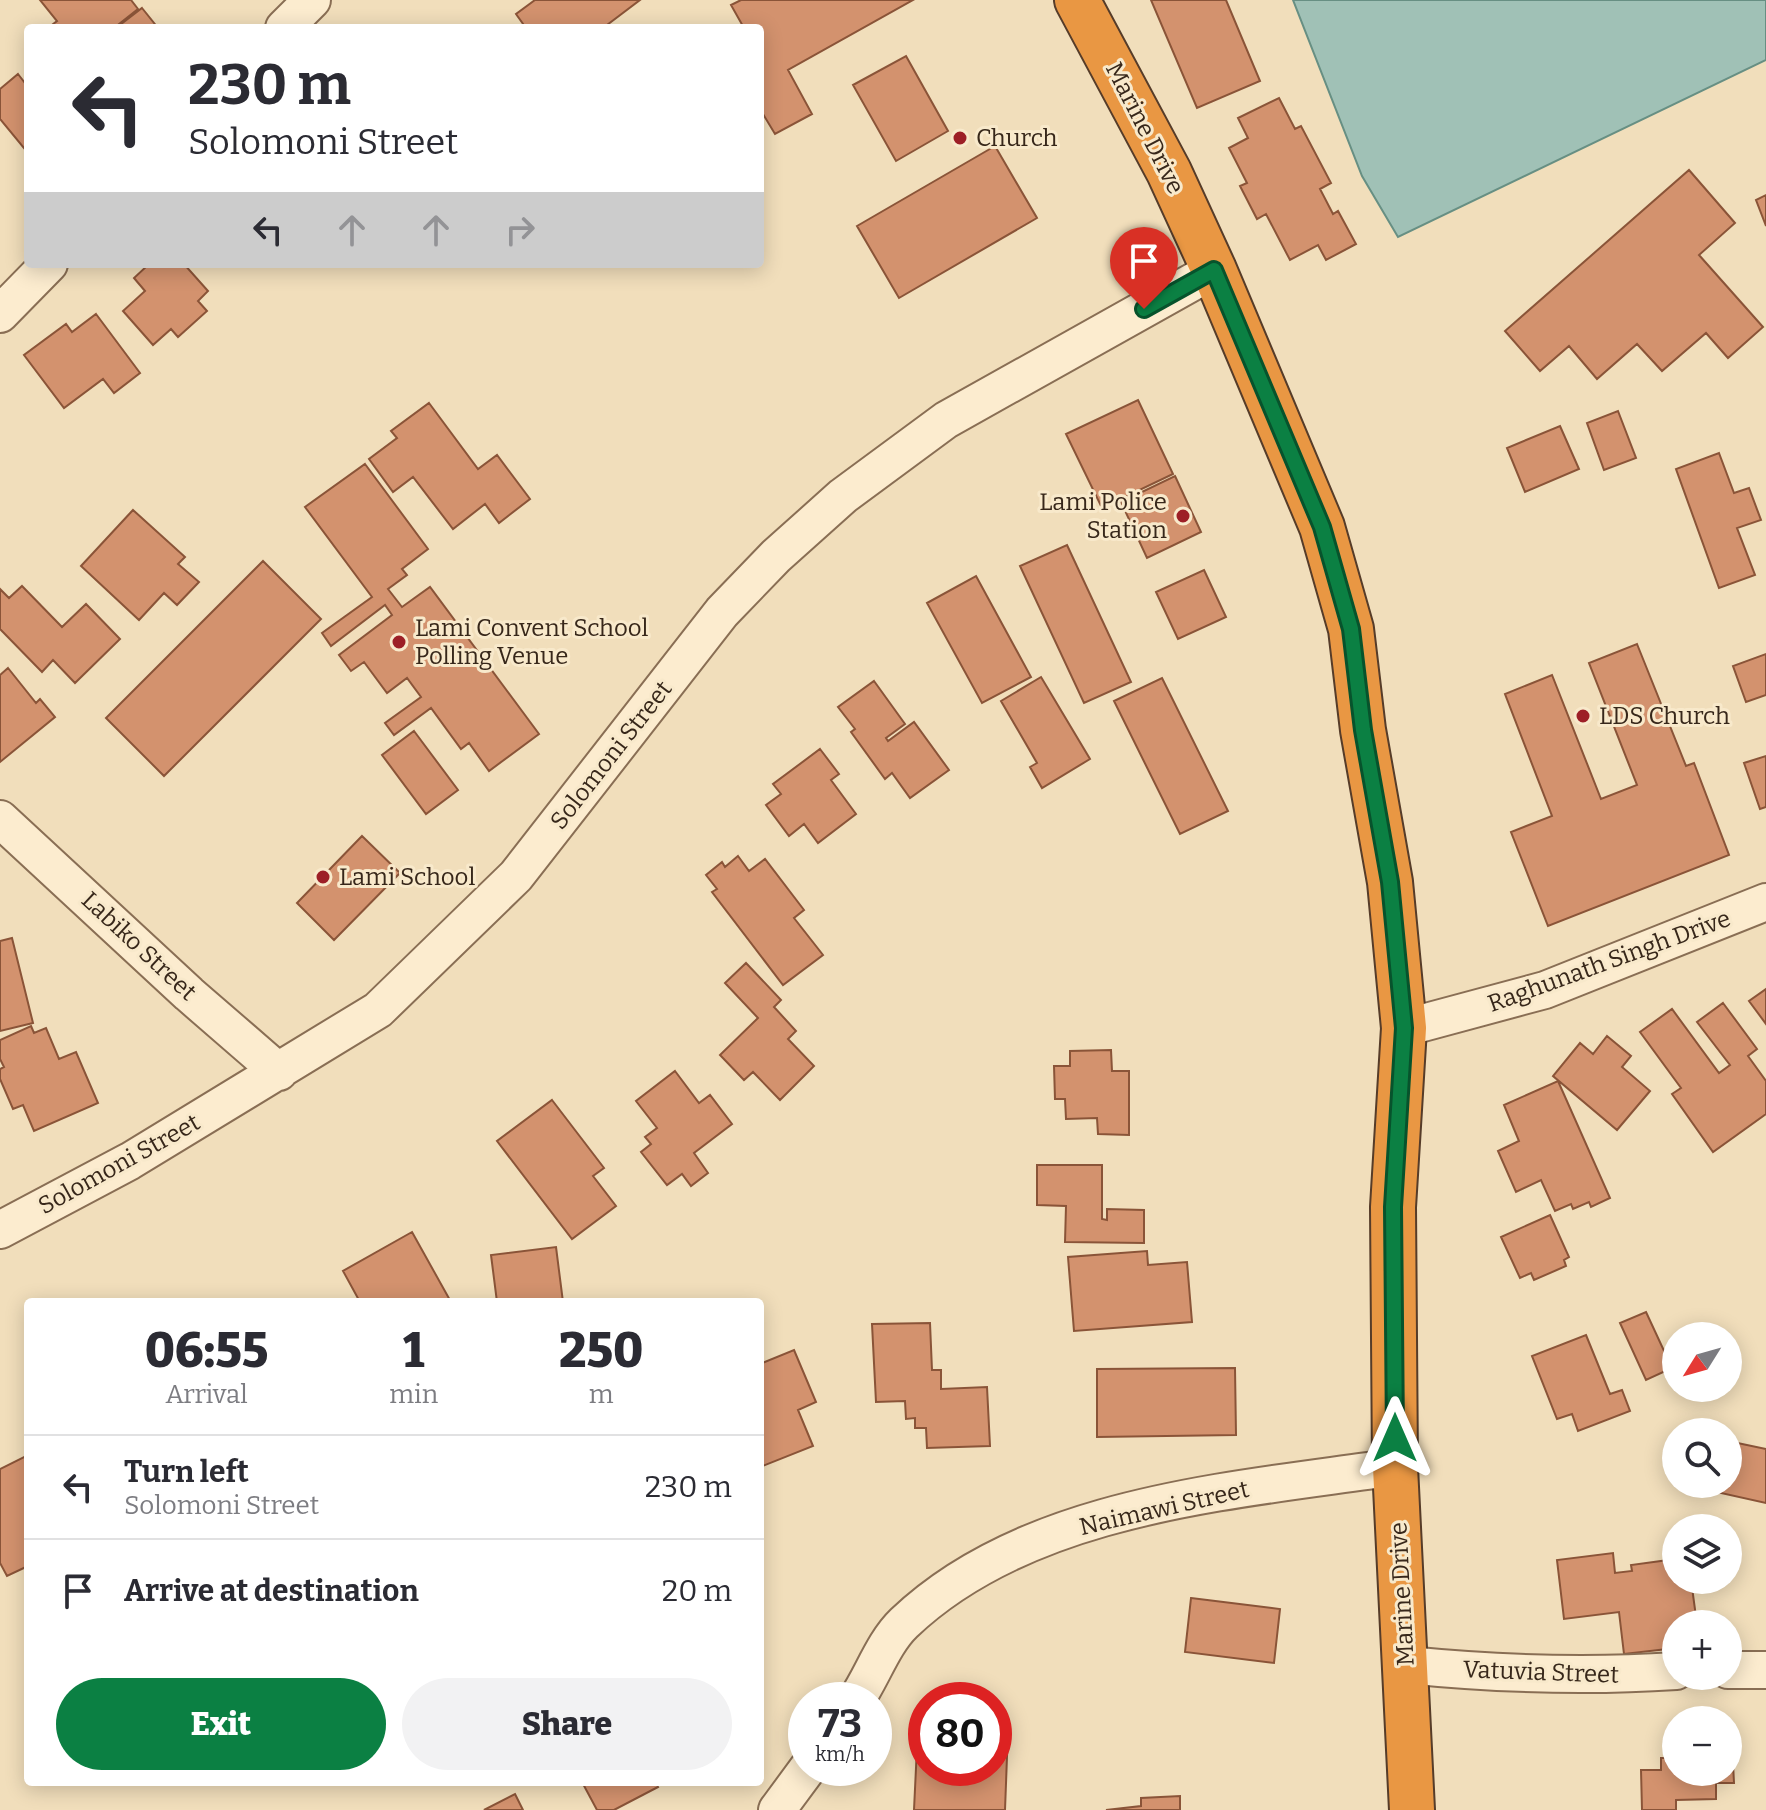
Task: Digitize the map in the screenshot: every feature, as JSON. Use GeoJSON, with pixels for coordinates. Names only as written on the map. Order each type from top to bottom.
{"type":"FeatureCollection","features":[{"type":"Feature","properties":{"kind":"highway","name":"Marine Drive"},"geometry":{"type":"LineString","coordinates":[[1077,0],[1169,172],[1214,270],[1322,527],[1351,629],[1363,730],[1390,882],[1404,1028],[1393,1207],[1395,1467],[1412,1810]]}},
{"type":"Feature","properties":{"kind":"street"},"geometry":{"type":"LineString","coordinates":[[288,24],[312,0]]}},
{"type":"Feature","properties":{"kind":"street"},"geometry":{"type":"LineString","coordinates":[[0,314],[45,268]]}},
{"type":"Feature","properties":{"kind":"street","name":"Solomoni Street"},"geometry":{"type":"LineString","coordinates":[[0,1230],[130,1161],[378,1010],[516,876],[722,612],[776,556],[843,496],[946,420],[1214,270]]}},
{"type":"Feature","properties":{"kind":"street","name":"Labiko Street"},"geometry":{"type":"LineString","coordinates":[[0,819],[189,994],[279,1072]]}},
{"type":"Feature","properties":{"kind":"street","name":"Raghunath Singh Drive"},"geometry":{"type":"LineString","coordinates":[[1404,1028],[1545,990],[1766,902]]}},
{"type":"Feature","properties":{"kind":"street","name":"Naimawi Street"},"geometry":{"type":"LineString","coordinates":[[867,1682],[902,1625],[951,1586],[1011,1553],[1078,1525],[1158,1504],[1395,1467]]}},
{"type":"Feature","properties":{"kind":"street","name":"Vatuvia Street"},"geometry":{"type":"LineString","coordinates":[[1407,1665],[1508,1675],[1599,1677],[1662,1672]]}},
{"type":"Feature","properties":{"kind":"street"},"geometry":{"type":"LineString","coordinates":[[1742,1670],[1766,1670]]}},
{"type":"Feature","properties":{"kind":"street"},"geometry":{"type":"LineString","coordinates":[[777,1810],[795,1786]]}},
{"type":"Feature","properties":{"kind":"water"},"geometry":{"type":"Polygon","coordinates":[[[1293,0],[1766,0],[1766,60],[1398,237],[1362,176],[1293,0]]]}},
{"type":"Feature","properties":{"kind":"building"},"geometry":{"type":"Polygon","coordinates":[[[40,0],[131,0],[138,9],[119,24],[53,24],[57,21],[40,0]]]}},
{"type":"Feature","properties":{"kind":"building"},"geometry":{"type":"Polygon","coordinates":[[[535,0],[640,0],[608,24],[523,24],[516,14],[535,0]]]}},
{"type":"Feature","properties":{"kind":"building"},"geometry":{"type":"Polygon","coordinates":[[[741,0],[913,0],[788,70],[812,114],[775,134],[764,116],[764,24],[742,24],[731,5],[741,0]]]}},
{"type":"Feature","properties":{"kind":"building"},"geometry":{"type":"Polygon","coordinates":[[[1151,0],[1226,0],[1260,81],[1197,108],[1151,0]]]}},
{"type":"Feature","properties":{"kind":"building"},"geometry":{"type":"Polygon","coordinates":[[[142,8],[155,24],[121,24],[142,8]]]}},
{"type":"Feature","properties":{"kind":"building"},"geometry":{"type":"Polygon","coordinates":[[[906,56],[948,131],[896,161],[853,85],[906,56]]]}},
{"type":"Feature","properties":{"kind":"building"},"geometry":{"type":"Polygon","coordinates":[[[18,74],[24,82],[24,148],[0,119],[0,89],[18,74]]]}},
{"type":"Feature","properties":{"kind":"building"},"geometry":{"type":"Polygon","coordinates":[[[1279,98],[1295,129],[1301,126],[1331,183],[1320,189],[1333,214],[1338,211],[1356,244],[1326,260],[1318,245],[1290,260],[1266,214],[1257,219],[1240,186],[1247,183],[1229,148],[1248,138],[1238,118],[1279,98]]]}},
{"type":"Feature","properties":{"kind":"building"},"geometry":{"type":"Polygon","coordinates":[[[995,146],[1037,218],[899,298],[857,226],[995,146]]]}},
{"type":"Feature","properties":{"kind":"building"},"geometry":{"type":"Polygon","coordinates":[[[1689,170],[1735,223],[1699,255],[1763,327],[1728,358],[1706,333],[1662,371],[1637,344],[1597,379],[1569,346],[1540,371],[1505,331],[1689,170]]]}},
{"type":"Feature","properties":{"kind":"building"},"geometry":{"type":"Polygon","coordinates":[[[1766,195],[1766,226],[1756,200],[1766,195]]]}},
{"type":"Feature","properties":{"kind":"building"},"geometry":{"type":"Polygon","coordinates":[[[145,268],[188,268],[208,291],[198,301],[207,311],[178,337],[171,329],[153,345],[123,311],[145,291],[134,278],[145,268]]]}},
{"type":"Feature","properties":{"kind":"building"},"geometry":{"type":"Polygon","coordinates":[[[96,314],[140,373],[114,393],[103,379],[64,408],[24,355],[66,324],[72,332],[96,314]]]}},
{"type":"Feature","properties":{"kind":"building"},"geometry":{"type":"Polygon","coordinates":[[[1138,400],[1173,474],[1102,508],[1066,434],[1138,400]]]}},
{"type":"Feature","properties":{"kind":"building"},"geometry":{"type":"Polygon","coordinates":[[[429,403],[478,469],[497,455],[530,499],[499,523],[485,504],[453,529],[413,477],[393,492],[369,459],[397,438],[391,431],[429,403]]]}},
{"type":"Feature","properties":{"kind":"building"},"geometry":{"type":"Polygon","coordinates":[[[1618,411],[1636,458],[1604,470],[1587,423],[1618,411]]]}},
{"type":"Feature","properties":{"kind":"building"},"geometry":{"type":"Polygon","coordinates":[[[1560,426],[1579,469],[1525,492],[1507,448],[1560,426]]]}},
{"type":"Feature","properties":{"kind":"building"},"geometry":{"type":"Polygon","coordinates":[[[1719,453],[1734,493],[1749,488],[1761,520],[1737,528],[1755,575],[1719,588],[1676,469],[1719,453]]]}},
{"type":"Feature","properties":{"kind":"building"},"geometry":{"type":"Polygon","coordinates":[[[365,464],[428,549],[402,569],[407,575],[388,589],[402,607],[430,587],[539,734],[489,771],[469,743],[461,749],[431,708],[394,735],[385,723],[421,697],[407,678],[387,693],[364,662],[351,671],[339,655],[392,615],[385,605],[331,646],[322,633],[372,597],[305,507],[365,464]]]}},
{"type":"Feature","properties":{"kind":"building"},"geometry":{"type":"Polygon","coordinates":[[[1175,476],[1201,532],[1147,558],[1121,502],[1175,476]]]}},
{"type":"Feature","properties":{"kind":"building"},"geometry":{"type":"Polygon","coordinates":[[[133,510],[185,557],[178,564],[199,582],[177,605],[164,593],[139,620],[81,566],[133,510]]]}},
{"type":"Feature","properties":{"kind":"building"},"geometry":{"type":"Polygon","coordinates":[[[1067,545],[1131,682],[1084,703],[1020,566],[1067,545]]]}},
{"type":"Feature","properties":{"kind":"building"},"geometry":{"type":"Polygon","coordinates":[[[263,561],[321,619],[164,776],[106,718],[263,561]]]}},
{"type":"Feature","properties":{"kind":"building"},"geometry":{"type":"Polygon","coordinates":[[[1204,570],[1226,617],[1178,639],[1156,592],[1204,570]]]}},
{"type":"Feature","properties":{"kind":"building"},"geometry":{"type":"Polygon","coordinates":[[[976,576],[1031,677],[982,703],[927,603],[976,576]]]}},
{"type":"Feature","properties":{"kind":"building"},"geometry":{"type":"Polygon","coordinates":[[[22,586],[62,627],[86,604],[120,639],[75,683],[53,660],[42,672],[0,629],[0,589],[9,598],[22,586]]]}},
{"type":"Feature","properties":{"kind":"building"},"geometry":{"type":"Polygon","coordinates":[[[1637,644],[1686,766],[1694,763],[1729,855],[1548,926],[1511,832],[1552,816],[1505,694],[1552,675],[1601,799],[1637,785],[1589,663],[1637,644]]]}},
{"type":"Feature","properties":{"kind":"building"},"geometry":{"type":"Polygon","coordinates":[[[1766,654],[1766,695],[1746,702],[1733,666],[1766,654]]]}},
{"type":"Feature","properties":{"kind":"building"},"geometry":{"type":"Polygon","coordinates":[[[8,668],[36,703],[40,699],[55,717],[0,762],[0,675],[8,668]]]}},
{"type":"Feature","properties":{"kind":"building"},"geometry":{"type":"Polygon","coordinates":[[[1041,677],[1090,759],[1042,788],[1030,767],[1037,763],[1001,701],[1041,677]]]}},
{"type":"Feature","properties":{"kind":"building"},"geometry":{"type":"Polygon","coordinates":[[[1162,678],[1228,811],[1180,834],[1114,701],[1162,678]]]}},
{"type":"Feature","properties":{"kind":"building"},"geometry":{"type":"Polygon","coordinates":[[[874,681],[905,724],[886,738],[888,741],[914,722],[949,770],[910,798],[892,773],[885,779],[851,732],[855,729],[838,707],[874,681]]]}},
{"type":"Feature","properties":{"kind":"building"},"geometry":{"type":"Polygon","coordinates":[[[414,731],[458,790],[426,814],[382,755],[414,731]]]}},
{"type":"Feature","properties":{"kind":"building"},"geometry":{"type":"Polygon","coordinates":[[[820,749],[839,774],[831,780],[856,814],[818,843],[804,824],[789,836],[766,805],[781,794],[773,784],[820,749]]]}},
{"type":"Feature","properties":{"kind":"building"},"geometry":{"type":"Polygon","coordinates":[[[1766,756],[1766,807],[1760,809],[1744,763],[1766,756]]]}},
{"type":"Feature","properties":{"kind":"building"},"geometry":{"type":"Polygon","coordinates":[[[362,836],[400,873],[334,940],[297,903],[362,836]]]}},
{"type":"Feature","properties":{"kind":"building"},"geometry":{"type":"Polygon","coordinates":[[[738,856],[749,871],[765,859],[804,910],[794,918],[823,955],[783,985],[712,892],[717,889],[706,875],[722,862],[725,867],[738,856]]]}},
{"type":"Feature","properties":{"kind":"building"},"geometry":{"type":"Polygon","coordinates":[[[12,938],[33,1023],[0,1031],[0,941],[12,938]]]}},
{"type":"Feature","properties":{"kind":"building"},"geometry":{"type":"Polygon","coordinates":[[[746,963],[781,1000],[774,1007],[796,1031],[788,1039],[814,1066],[780,1100],[753,1072],[744,1080],[720,1055],[758,1018],[725,983],[746,963]]]}},
{"type":"Feature","properties":{"kind":"building"},"geometry":{"type":"Polygon","coordinates":[[[1766,989],[1766,1024],[1749,1001],[1766,989]]]}},
{"type":"Feature","properties":{"kind":"building"},"geometry":{"type":"Polygon","coordinates":[[[1723,1003],[1757,1049],[1748,1056],[1766,1081],[1766,1114],[1713,1152],[1672,1094],[1681,1088],[1640,1032],[1672,1009],[1719,1073],[1730,1065],[1697,1022],[1723,1003]]]}},
{"type":"Feature","properties":{"kind":"building"},"geometry":{"type":"Polygon","coordinates":[[[31,1026],[34,1033],[46,1028],[59,1059],[76,1052],[98,1103],[34,1131],[23,1105],[13,1109],[0,1079],[0,1069],[4,1067],[0,1059],[0,1040],[31,1026]]]}},
{"type":"Feature","properties":{"kind":"building"},"geometry":{"type":"Polygon","coordinates":[[[1607,1036],[1631,1056],[1622,1067],[1650,1091],[1617,1130],[1553,1076],[1580,1043],[1593,1054],[1607,1036]]]}},
{"type":"Feature","properties":{"kind":"building"},"geometry":{"type":"Polygon","coordinates":[[[1111,1050],[1112,1071],[1129,1071],[1129,1135],[1098,1134],[1097,1118],[1066,1119],[1065,1099],[1055,1099],[1054,1066],[1070,1066],[1070,1051],[1111,1050]]]}},
{"type":"Feature","properties":{"kind":"building"},"geometry":{"type":"Polygon","coordinates":[[[675,1071],[699,1103],[710,1095],[732,1124],[694,1153],[708,1173],[691,1186],[682,1174],[667,1185],[641,1152],[651,1144],[645,1137],[657,1128],[636,1101],[675,1071]]]}},
{"type":"Feature","properties":{"kind":"building"},"geometry":{"type":"Polygon","coordinates":[[[1558,1081],[1610,1198],[1591,1207],[1589,1202],[1573,1209],[1571,1204],[1555,1211],[1541,1180],[1516,1192],[1498,1151],[1519,1141],[1504,1105],[1558,1081]]]}},
{"type":"Feature","properties":{"kind":"building"},"geometry":{"type":"Polygon","coordinates":[[[552,1100],[604,1168],[593,1176],[616,1206],[572,1239],[497,1141],[552,1100]]]}},
{"type":"Feature","properties":{"kind":"building"},"geometry":{"type":"Polygon","coordinates":[[[1037,1165],[1102,1165],[1102,1219],[1107,1220],[1107,1209],[1144,1210],[1144,1243],[1065,1242],[1066,1206],[1037,1205],[1037,1165]]]}},
{"type":"Feature","properties":{"kind":"building"},"geometry":{"type":"Polygon","coordinates":[[[1550,1215],[1569,1257],[1564,1260],[1566,1266],[1534,1280],[1531,1273],[1520,1278],[1501,1237],[1550,1215]]]}},
{"type":"Feature","properties":{"kind":"building"},"geometry":{"type":"Polygon","coordinates":[[[412,1232],[449,1298],[358,1298],[343,1271],[412,1232]]]}},
{"type":"Feature","properties":{"kind":"building"},"geometry":{"type":"Polygon","coordinates":[[[556,1247],[562,1298],[496,1298],[491,1255],[556,1247]]]}},
{"type":"Feature","properties":{"kind":"building"},"geometry":{"type":"Polygon","coordinates":[[[1147,1251],[1148,1265],[1187,1262],[1192,1322],[1074,1331],[1068,1257],[1147,1251]]]}},
{"type":"Feature","properties":{"kind":"building"},"geometry":{"type":"Polygon","coordinates":[[[1646,1312],[1662,1346],[1662,1373],[1646,1380],[1620,1323],[1646,1312]]]}},
{"type":"Feature","properties":{"kind":"building"},"geometry":{"type":"Polygon","coordinates":[[[930,1323],[932,1370],[941,1370],[941,1389],[987,1387],[990,1446],[927,1448],[926,1428],[915,1428],[915,1418],[906,1419],[905,1401],[876,1402],[872,1324],[930,1323]]]}},
{"type":"Feature","properties":{"kind":"building"},"geometry":{"type":"Polygon","coordinates":[[[1586,1335],[1610,1394],[1622,1390],[1630,1411],[1578,1431],[1572,1414],[1557,1419],[1532,1356],[1586,1335]]]}},
{"type":"Feature","properties":{"kind":"building"},"geometry":{"type":"Polygon","coordinates":[[[794,1350],[816,1402],[798,1410],[813,1446],[764,1465],[764,1362],[794,1350]]]}},
{"type":"Feature","properties":{"kind":"building"},"geometry":{"type":"Polygon","coordinates":[[[1235,1368],[1236,1435],[1097,1437],[1097,1369],[1235,1368]]]}},
{"type":"Feature","properties":{"kind":"building"},"geometry":{"type":"Polygon","coordinates":[[[1742,1444],[1766,1449],[1766,1503],[1742,1498],[1742,1444]]]}},
{"type":"Feature","properties":{"kind":"building"},"geometry":{"type":"Polygon","coordinates":[[[24,1457],[24,1568],[7,1576],[0,1563],[0,1469],[24,1457]]]}},
{"type":"Feature","properties":{"kind":"building"},"geometry":{"type":"Polygon","coordinates":[[[1613,1553],[1615,1573],[1632,1571],[1631,1565],[1662,1561],[1662,1594],[1693,1594],[1695,1610],[1662,1610],[1662,1650],[1624,1654],[1619,1612],[1564,1619],[1557,1560],[1613,1553]]]}},
{"type":"Feature","properties":{"kind":"building"},"geometry":{"type":"Polygon","coordinates":[[[1191,1598],[1280,1609],[1274,1663],[1185,1652],[1191,1598]]]}},
{"type":"Feature","properties":{"kind":"building"},"geometry":{"type":"Polygon","coordinates":[[[1662,1758],[1662,1786],[1716,1786],[1716,1799],[1676,1800],[1676,1810],[1642,1810],[1641,1770],[1661,1770],[1662,1758]]]}},
{"type":"Feature","properties":{"kind":"building"},"geometry":{"type":"Polygon","coordinates":[[[584,1786],[658,1787],[614,1810],[597,1810],[584,1786]]]}},
{"type":"Feature","properties":{"kind":"building"},"geometry":{"type":"Polygon","coordinates":[[[915,1786],[1006,1786],[1005,1810],[914,1810],[915,1786]]]}},
{"type":"Feature","properties":{"kind":"building"},"geometry":{"type":"Polygon","coordinates":[[[515,1794],[523,1810],[484,1810],[515,1794]]]}},
{"type":"Feature","properties":{"kind":"building"},"geometry":{"type":"Polygon","coordinates":[[[1180,1796],[1180,1810],[1106,1810],[1141,1806],[1141,1798],[1180,1796]]]}},
{"type":"Feature","properties":{"kind":"place","name":"Church"},"geometry":{"type":"Point","coordinates":[960,138]}},
{"type":"Feature","properties":{"kind":"place","name":"Lami Police Station"},"geometry":{"type":"Point","coordinates":[1183,516]}},
{"type":"Feature","properties":{"kind":"place","name":"Lami Convent School Polling Venue"},"geometry":{"type":"Point","coordinates":[399,642]}},
{"type":"Feature","properties":{"kind":"place","name":"LDS Church"},"geometry":{"type":"Point","coordinates":[1583,716]}},
{"type":"Feature","properties":{"kind":"place","name":"Lami School"},"geometry":{"type":"Point","coordinates":[323,877]}},
{"type":"Feature","properties":{"kind":"route"},"geometry":{"type":"LineString","coordinates":[[1144,309],[1214,270],[1322,527],[1351,629],[1363,730],[1390,882],[1404,1028],[1393,1207],[1395,1438]]}}]}
